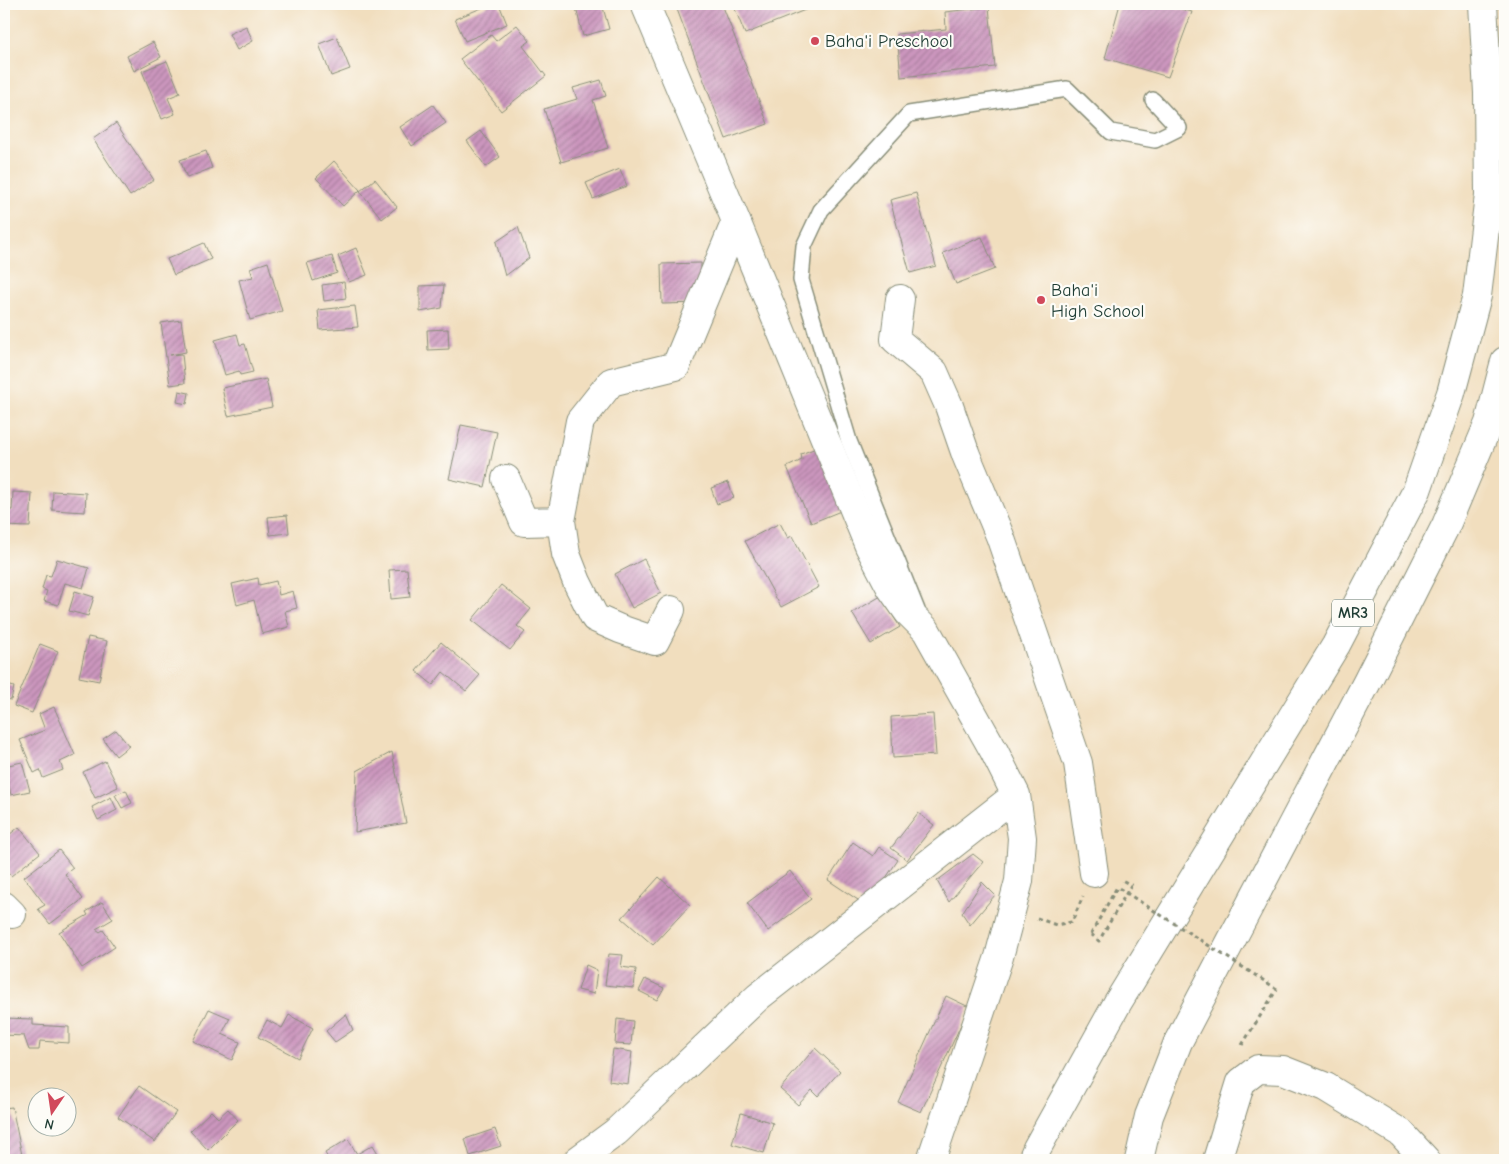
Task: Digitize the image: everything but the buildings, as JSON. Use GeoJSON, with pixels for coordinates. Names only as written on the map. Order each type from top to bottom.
{"type":"FeatureCollection","features":[{"type":"Feature","properties":{"kind":"main road"},"geometry":{"type":"LineString","coordinates":[[645,4],[869,546],[891,588],[908,612],[926,630],[994,751],[1016,795],[1022,838],[1019,881],[1012,910],[999,957],[927,1158]]}},
{"type":"Feature","properties":{"kind":"main road","name":"MR3"},"geometry":{"type":"LineString","coordinates":[[1032,1160],[1118,1002],[1336,645],[1417,490],[1451,394],[1477,296],[1489,195],[1488,93],[1482,4]]}},
{"type":"Feature","properties":{"kind":"main road"},"geometry":{"type":"LineString","coordinates":[[672,610],[656,641],[595,618],[577,582],[566,554],[560,521],[580,421],[611,382],[676,366],[736,221]]}},
{"type":"Feature","properties":{"kind":"main road"},"geometry":{"type":"LineString","coordinates":[[900,299],[895,339],[934,372],[949,406],[966,455],[1000,536],[1075,754],[1078,763],[1094,872]]}},
{"type":"Feature","properties":{"kind":"main road","name":"MR3"},"geometry":{"type":"LineString","coordinates":[[1139,1160],[1149,1116],[1178,1042],[1363,690],[1446,525],[1489,424],[1505,361]]}},
{"type":"Feature","properties":{"kind":"main road"},"geometry":{"type":"LineString","coordinates":[[506,479],[524,522],[560,521]]}},
{"type":"Feature","properties":{"kind":"main road"},"geometry":{"type":"LineString","coordinates":[[578,1160],[616,1132],[758,997],[1016,795]]}},
{"type":"Feature","properties":{"kind":"main road"},"geometry":{"type":"LineString","coordinates":[[1217,1160],[1241,1082],[1258,1069],[1283,1070],[1326,1087],[1401,1133],[1426,1160]]}},
{"type":"Feature","properties":{"kind":"lane"},"geometry":{"type":"LineString","coordinates":[[926,630],[849,441],[801,280],[804,246],[820,210],[909,114],[1067,89],[1111,132],[1155,140],[1179,128],[1153,100]]}},
{"type":"Feature","properties":{"kind":"path"},"geometry":{"type":"LineString","coordinates":[[1012,910],[1056,925],[1072,922],[1094,872],[1102,868],[1131,885],[1099,940],[1091,934],[1117,887],[1277,989],[1237,1053]]}},
{"type":"Feature","properties":{"kind":"place","name":"Baha'i Preschool"},"geometry":{"type":"Point","coordinates":[815,41]}},
{"type":"Feature","properties":{"kind":"place","name":"Baha'i High School"},"geometry":{"type":"Point","coordinates":[1041,300]}}]}
